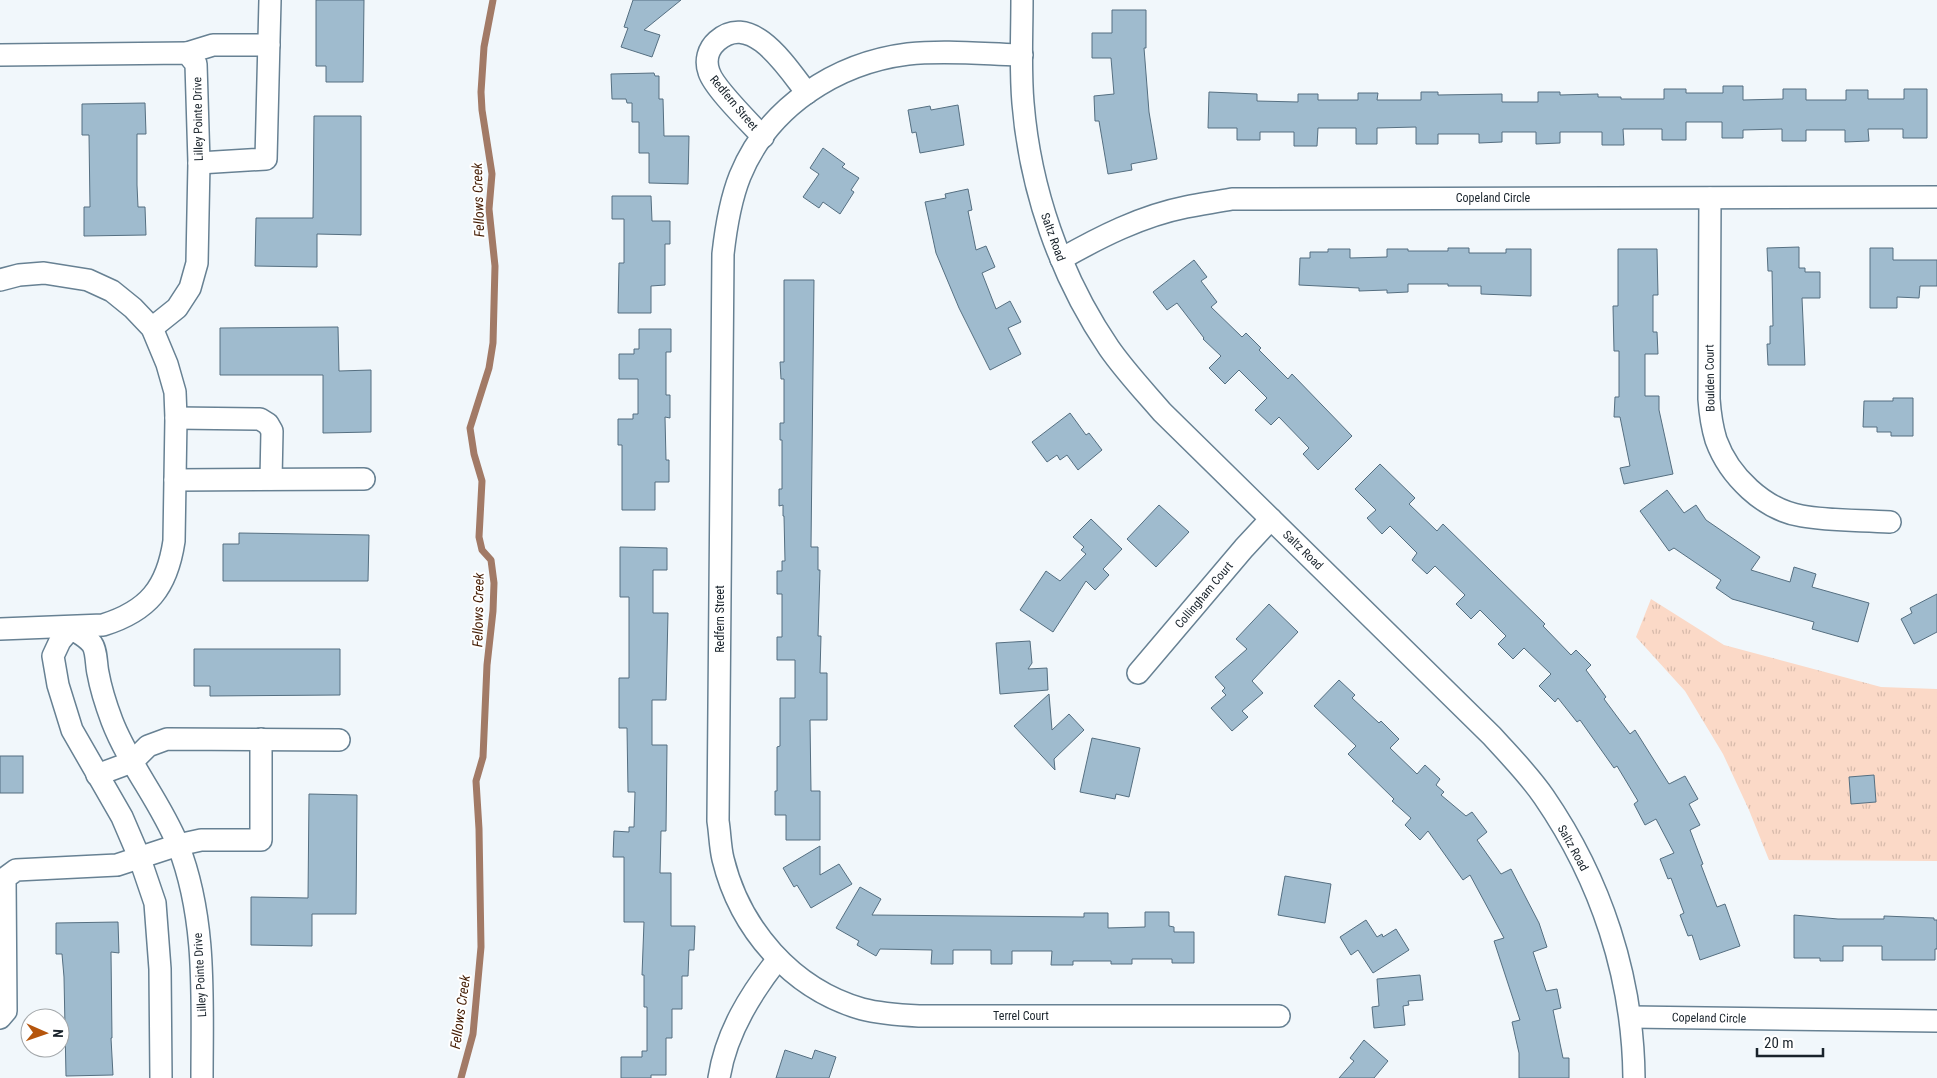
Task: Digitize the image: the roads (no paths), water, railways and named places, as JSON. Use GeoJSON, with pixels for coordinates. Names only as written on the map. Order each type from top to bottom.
{"type":"FeatureCollection","features":[{"type":"Feature","properties":{"kind":"street"},"geometry":{"type":"LineString","coordinates":[[198,163],[266,160],[270,0]]}},
{"type":"Feature","properties":{"kind":"street","name":"Saltz Road"},"geometry":{"type":"LineString","coordinates":[[1022,0],[1023,103],[1030,159],[1041,203],[1060,259],[1091,320],[1132,378],[1162,412],[1492,736],[1523,770],[1544,797],[1575,847],[1599,899],[1618,954],[1631,1017],[1634,1047],[1634,1078]]}},
{"type":"Feature","properties":{"kind":"street","name":"Redfern Street"},"geometry":{"type":"LineString","coordinates":[[763,137],[712,81],[708,72],[708,56],[711,46],[717,40],[736,32],[754,35],[773,52],[808,92]]}},
{"type":"Feature","properties":{"kind":"street"},"geometry":{"type":"LineString","coordinates":[[0,55],[187,53],[213,45],[269,45]]}},
{"type":"Feature","properties":{"kind":"street","name":"Redfern Street"},"geometry":{"type":"LineString","coordinates":[[778,959],[752,927],[735,895],[723,858],[718,821],[723,254],[727,220],[733,195],[741,174],[763,137],[783,113],[808,92],[843,71],[908,54],[942,52],[1022,55]]}},
{"type":"Feature","properties":{"kind":"street","name":"Lilley Pointe Drive"},"geometry":{"type":"LineString","coordinates":[[152,328],[177,308],[190,288],[196,263],[198,163],[196,64],[187,53]]}},
{"type":"Feature","properties":{"kind":"street","name":"Copeland Circle"},"geometry":{"type":"LineString","coordinates":[[1060,259],[1108,233],[1147,218],[1184,207],[1232,200],[1937,197]]}},
{"type":"Feature","properties":{"kind":"street","name":"Boulden Court"},"geometry":{"type":"LineString","coordinates":[[1710,198],[1709,399],[1713,425],[1723,456],[1732,470],[1756,494],[1785,511],[1801,516],[1890,522]]}},
{"type":"Feature","properties":{"kind":"street"},"geometry":{"type":"LineString","coordinates":[[0,280],[19,275],[44,273],[88,280],[112,291],[133,308],[152,328],[167,364],[175,392],[176,418],[174,541],[171,561],[153,597],[141,608],[103,626],[0,629]]}},
{"type":"Feature","properties":{"kind":"street"},"geometry":{"type":"LineString","coordinates":[[176,418],[260,419],[268,424],[272,431],[271,479]]}},
{"type":"Feature","properties":{"kind":"street"},"geometry":{"type":"LineString","coordinates":[[175,480],[364,478]]}},
{"type":"Feature","properties":{"kind":"street","name":"Collingham Court"},"geometry":{"type":"LineString","coordinates":[[1138,673],[1271,519]]}},
{"type":"Feature","properties":{"kind":"street"},"geometry":{"type":"LineString","coordinates":[[71,628],[60,641],[53,656],[58,685],[72,730],[122,818],[140,858],[155,903],[160,969],[161,1078]]}},
{"type":"Feature","properties":{"kind":"street","name":"Lilley Pointe Drive"},"geometry":{"type":"LineString","coordinates":[[71,628],[87,638],[93,646],[104,698],[112,722],[178,845],[190,888],[199,936],[202,970],[202,1078]]}},
{"type":"Feature","properties":{"kind":"street"},"geometry":{"type":"LineString","coordinates":[[97,775],[132,762],[148,746],[167,739],[339,740]]}},
{"type":"Feature","properties":{"kind":"street"},"geometry":{"type":"LineString","coordinates":[[0,1018],[6,1011],[3,948],[5,878],[16,870],[117,865],[178,845],[201,840],[261,840],[260,740]]}},
{"type":"Feature","properties":{"kind":"street"},"geometry":{"type":"LineString","coordinates":[[719,1078],[729,1040],[742,1011],[758,984],[778,959]]}},
{"type":"Feature","properties":{"kind":"street","name":"Terrel Court"},"geometry":{"type":"LineString","coordinates":[[778,959],[802,980],[827,995],[861,1008],[890,1014],[919,1016],[1279,1016]]}},
{"type":"Feature","properties":{"kind":"street","name":"Copeland Circle"},"geometry":{"type":"LineString","coordinates":[[1631,1017],[1937,1021]]}},
{"type":"Feature","properties":{"kind":"waterway","name":"Fellows Creek"},"geometry":{"type":"LineString","coordinates":[[461,1078],[473,1034],[481,947],[479,829],[476,781],[483,757],[487,665],[494,583],[491,560],[482,550],[479,537],[482,481],[474,454],[470,428],[489,368],[493,343],[495,266],[489,209],[492,174],[481,92],[484,47],[493,0]]}}]}
